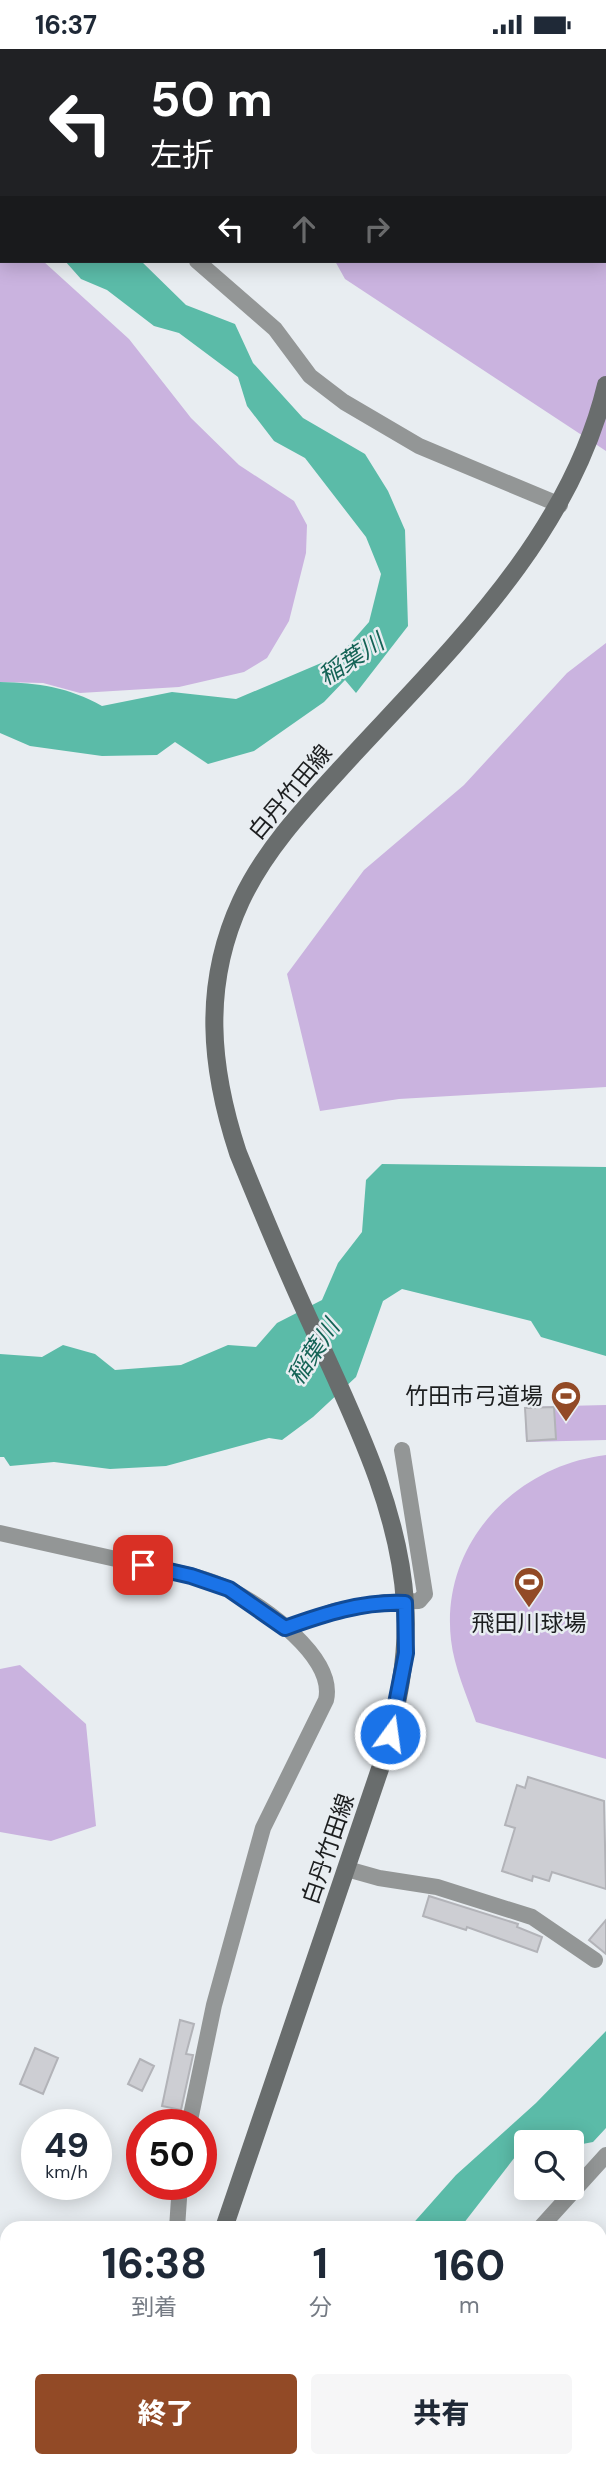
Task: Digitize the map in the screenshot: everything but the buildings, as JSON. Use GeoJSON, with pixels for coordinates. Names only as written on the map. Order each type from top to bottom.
{"type":"FeatureCollection","features":[{"type":"Feature","properties":{"kind":"main road","name":"白丹竹田線"},"geometry":{"type":"LineString","coordinates":[[226,2221],[346,1869],[397,1708],[406,1653],[405,1603],[394,1532],[379,1483],[238,1153],[218,1085],[214,1052],[215,992],[220,961],[240,903],[273,847],[482,612],[525,557],[560,505],[582,463],[606,385]]}},
{"type":"Feature","properties":{"kind":"street"},"geometry":{"type":"LineString","coordinates":[[199,263],[275,329],[310,376],[344,402],[419,446],[560,505]]}},
{"type":"Feature","properties":{"kind":"street"},"geometry":{"type":"LineString","coordinates":[[285,1628],[334,1611],[386,1602],[419,1601],[425,1594],[402,1450]]}},
{"type":"Feature","properties":{"kind":"street"},"geometry":{"type":"LineString","coordinates":[[0,1534],[205,1580],[229,1589],[285,1628],[318,1662],[327,1695],[263,1828],[214,2005],[192,2109]]}},
{"type":"Feature","properties":{"kind":"street"},"geometry":{"type":"LineString","coordinates":[[346,1869],[379,1878],[437,1887],[532,1917],[595,1960]]}},
{"type":"Feature","properties":{"kind":"street"},"geometry":{"type":"LineString","coordinates":[[546,2221],[606,2155]]}},
{"type":"Feature","properties":{"kind":"street"},"geometry":{"type":"LineString","coordinates":[[177,2221],[179,2200]]}},
{"type":"Feature","properties":{"kind":"shaded area"},"geometry":{"type":"Polygon","coordinates":[[[0,263],[45,263],[129,339],[191,418],[239,465],[294,501],[307,525],[306,553],[289,621],[267,658],[244,672],[179,687],[80,693],[43,683],[0,682],[0,263]]]}},
{"type":"Feature","properties":{"kind":"shaded area"},"geometry":{"type":"Polygon","coordinates":[[[336,263],[606,263],[606,451],[345,279],[336,263]]]}},
{"type":"Feature","properties":{"kind":"shaded area"},"geometry":{"type":"Polygon","coordinates":[[[606,643],[606,1087],[399,1099],[320,1111],[287,974],[364,870],[464,785],[567,673],[606,643]]]}},
{"type":"Feature","properties":{"kind":"shaded area","name":"竹田市弓道場"},"geometry":{"type":"Polygon","coordinates":[[[606,1405],[606,1440],[526,1442],[525,1407],[606,1405]]]}},
{"type":"Feature","properties":{"kind":"shaded area","name":"飛田川球場"},"geometry":{"type":"Polygon","coordinates":[[[606,1455],[606,1759],[476,1722],[453,1650],[451,1605],[458,1572],[471,1542],[490,1516],[514,1493],[542,1475],[573,1462],[606,1455]]]}},
{"type":"Feature","properties":{"kind":"shaded area"},"geometry":{"type":"Polygon","coordinates":[[[20,1665],[86,1724],[96,1826],[51,1841],[0,1832],[0,1669],[20,1665]]]}},
{"type":"Feature","properties":{"kind":"water","name":"稲葉川"},"geometry":{"type":"Polygon","coordinates":[[[67,263],[143,263],[186,305],[235,324],[253,363],[303,418],[365,454],[388,491],[405,530],[408,626],[356,693],[345,680],[324,702],[254,751],[208,764],[175,742],[157,755],[102,756],[30,746],[0,733],[0,682],[53,687],[77,694],[102,706],[172,692],[236,699],[340,655],[369,622],[381,574],[366,537],[305,458],[274,441],[247,406],[238,377],[179,333],[154,326],[107,290],[81,279],[67,263]]]}},
{"type":"Feature","properties":{"kind":"water","name":"稲葉川"},"geometry":{"type":"Polygon","coordinates":[[[382,1164],[606,1167],[606,1356],[541,1337],[531,1321],[402,1289],[383,1301],[356,1377],[313,1417],[282,1440],[269,1438],[166,1466],[110,1469],[54,1462],[10,1466],[4,1457],[0,1457],[0,1354],[42,1357],[63,1345],[95,1354],[115,1370],[181,1365],[228,1345],[256,1347],[277,1323],[322,1300],[338,1263],[362,1232],[366,1180],[382,1164]]]}},
{"type":"Feature","properties":{"kind":"water"},"geometry":{"type":"Polygon","coordinates":[[[606,2031],[606,2128],[593,2142],[584,2144],[584,2130],[514,2130],[514,2158],[465,2221],[415,2221],[456,2175],[536,2103],[606,2031]]]}},
{"type":"Feature","properties":{"kind":"place","name":"竹田市弓道場"},"geometry":{"type":"Point","coordinates":[566,1423]}},
{"type":"Feature","properties":{"kind":"place","name":"飛田川球場"},"geometry":{"type":"Point","coordinates":[529,1609]}},
{"type":"Feature","properties":{"kind":"route"},"geometry":{"type":"LineString","coordinates":[[143,1565],[191,1576],[229,1589],[285,1628],[334,1611],[386,1602],[405,1603],[406,1653],[390,1734]]}}]}
